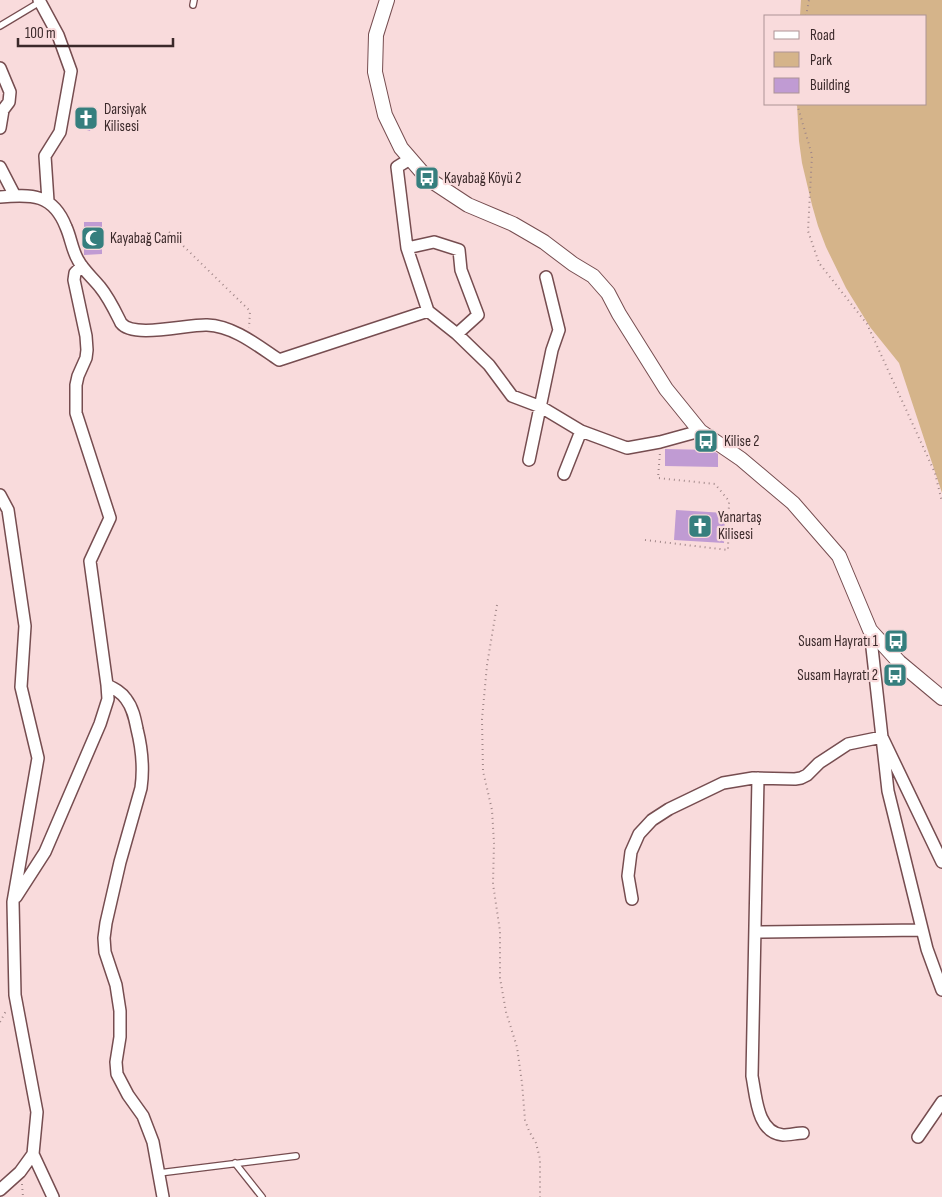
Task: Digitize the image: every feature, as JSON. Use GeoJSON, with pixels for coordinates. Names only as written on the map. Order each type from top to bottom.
{"type":"FeatureCollection","features":[{"type":"Feature","properties":{"kind":"street"},"geometry":{"type":"LineString","coordinates":[[387,0],[376,35],[375,72],[385,115],[401,148],[427,178],[468,205],[513,224],[544,242],[592,276],[608,293],[666,389],[700,431],[742,460],[793,503],[839,556],[870,630],[888,791],[927,949],[942,990]]}},
{"type":"Feature","properties":{"kind":"street"},"geometry":{"type":"LineString","coordinates":[[40,1],[58,35],[71,71],[60,132],[45,156],[48,201]]}},
{"type":"Feature","properties":{"kind":"street"},"geometry":{"type":"LineString","coordinates":[[0,68],[10,92],[9,102],[2,110],[0,128]]}},
{"type":"Feature","properties":{"kind":"street"},"geometry":{"type":"LineString","coordinates":[[410,159],[397,168],[406,248],[428,311],[457,334],[489,365],[512,396],[540,407],[581,430],[627,448],[660,442],[700,431]]}},
{"type":"Feature","properties":{"kind":"street"},"geometry":{"type":"LineString","coordinates":[[0,166],[15,196]]}},
{"type":"Feature","properties":{"kind":"street"},"geometry":{"type":"LineString","coordinates":[[0,197],[38,198],[48,201],[57,209],[66,226],[77,259],[108,298],[121,323],[128,329],[144,330],[206,324],[221,326],[248,340],[279,360],[428,311]]}},
{"type":"Feature","properties":{"kind":"street"},"geometry":{"type":"LineString","coordinates":[[406,248],[434,242],[458,250],[461,270],[478,315],[457,334]]}},
{"type":"Feature","properties":{"kind":"street"},"geometry":{"type":"LineString","coordinates":[[13,902],[45,852],[100,724],[108,698],[108,685],[90,561],[110,518],[76,413],[76,385],[87,350],[86,336],[74,280],[76,273],[82,266]]}},
{"type":"Feature","properties":{"kind":"street"},"geometry":{"type":"LineString","coordinates":[[529,460],[552,350],[559,330],[546,277]]}},
{"type":"Feature","properties":{"kind":"street"},"geometry":{"type":"LineString","coordinates":[[564,474],[581,430]]}},
{"type":"Feature","properties":{"kind":"street"},"geometry":{"type":"LineString","coordinates":[[0,495],[8,510],[24,626],[21,687],[38,758],[13,902],[15,995],[37,1112],[32,1154],[20,1172],[0,1190]]}},
{"type":"Feature","properties":{"kind":"street"},"geometry":{"type":"LineString","coordinates":[[870,630],[899,662],[942,698]]}},
{"type":"Feature","properties":{"kind":"street"},"geometry":{"type":"LineString","coordinates":[[108,685],[117,690],[130,705],[134,715],[143,759],[140,788],[104,930],[105,952],[116,985],[120,1011],[120,1037],[116,1068],[117,1074],[128,1095],[147,1124],[153,1142],[163,1197]]}},
{"type":"Feature","properties":{"kind":"street"},"geometry":{"type":"LineString","coordinates":[[632,899],[628,876],[631,852],[639,834],[652,820],[669,809],[723,784],[753,778],[801,778],[807,775],[819,763],[848,744],[882,737]]}},
{"type":"Feature","properties":{"kind":"street"},"geometry":{"type":"LineString","coordinates":[[882,737],[942,862]]}},
{"type":"Feature","properties":{"kind":"street"},"geometry":{"type":"LineString","coordinates":[[758,778],[752,1076],[760,1116],[769,1129],[784,1135],[803,1133]]}},
{"type":"Feature","properties":{"kind":"street"},"geometry":{"type":"LineString","coordinates":[[755,932],[922,930]]}},
{"type":"Feature","properties":{"kind":"street"},"geometry":{"type":"LineString","coordinates":[[918,1137],[942,1102]]}},
{"type":"Feature","properties":{"kind":"street"},"geometry":{"type":"LineString","coordinates":[[32,1154],[52,1197]]}},
{"type":"Feature","properties":{"kind":"lane"},"geometry":{"type":"LineString","coordinates":[[0,26],[40,1]]}},
{"type":"Feature","properties":{"kind":"lane"},"geometry":{"type":"LineString","coordinates":[[159,1172],[296,1156]]}},
{"type":"Feature","properties":{"kind":"lane"},"geometry":{"type":"LineString","coordinates":[[235,1163],[262,1197]]}},
{"type":"Feature","properties":{"kind":"path"},"geometry":{"type":"LineString","coordinates":[[806,15],[809,0]]}},
{"type":"Feature","properties":{"kind":"path"},"geometry":{"type":"LineString","coordinates":[[797,105],[812,156],[808,231],[819,263],[867,324],[934,473],[942,502]]}},
{"type":"Feature","properties":{"kind":"path"},"geometry":{"type":"LineString","coordinates":[[169,232],[250,311],[248,340]]}},
{"type":"Feature","properties":{"kind":"path"},"geometry":{"type":"LineString","coordinates":[[645,540],[728,550],[729,501],[715,484],[658,478],[660,442]]}},
{"type":"Feature","properties":{"kind":"path"},"geometry":{"type":"LineString","coordinates":[[497,605],[487,665],[482,719],[482,771],[492,810],[494,844],[493,884],[500,931],[500,978],[506,1012],[516,1047],[522,1083],[524,1120],[536,1143],[540,1159],[540,1197]]}},
{"type":"Feature","properties":{"kind":"green space"},"geometry":{"type":"Polygon","coordinates":[[[801,0],[942,0],[942,493],[899,363],[870,327],[846,288],[818,226],[802,163],[797,105],[927,105],[927,15],[800,15],[801,0]]]}},
{"type":"Feature","properties":{"kind":"building"},"geometry":{"type":"Polygon","coordinates":[[[83,107],[96,111],[90,131],[77,127],[83,107]]]}},
{"type":"Feature","properties":{"kind":"building","name":"Kayabağ Camii"},"geometry":{"type":"Polygon","coordinates":[[[84,222],[102,222],[102,254],[84,255],[84,222]]]}},
{"type":"Feature","properties":{"kind":"building"},"geometry":{"type":"Polygon","coordinates":[[[665,449],[712,450],[718,454],[718,467],[665,466],[665,449]]]}},
{"type":"Feature","properties":{"kind":"building","name":"Yanartaş Kilisesi"},"geometry":{"type":"Polygon","coordinates":[[[676,510],[725,513],[724,543],[674,540],[676,510]]]}},
{"type":"Feature","properties":{"kind":"place","name":"Darsiyak Kilisesi"},"geometry":{"type":"Point","coordinates":[86,118]}},
{"type":"Feature","properties":{"kind":"place","name":"Kayabağ Köyü 2"},"geometry":{"type":"Point","coordinates":[427,178]}},
{"type":"Feature","properties":{"kind":"place","name":"Kayabağ Camii"},"geometry":{"type":"Point","coordinates":[93,238]}},
{"type":"Feature","properties":{"kind":"place","name":"Kilise 2"},"geometry":{"type":"Point","coordinates":[706,441]}},
{"type":"Feature","properties":{"kind":"place","name":"Yanartaş Kilisesi"},"geometry":{"type":"Point","coordinates":[700,526]}},
{"type":"Feature","properties":{"kind":"place","name":"Susam Hayratı 1"},"geometry":{"type":"Point","coordinates":[896,641]}},
{"type":"Feature","properties":{"kind":"place","name":"Susam Hayratı 2"},"geometry":{"type":"Point","coordinates":[895,675]}}]}
